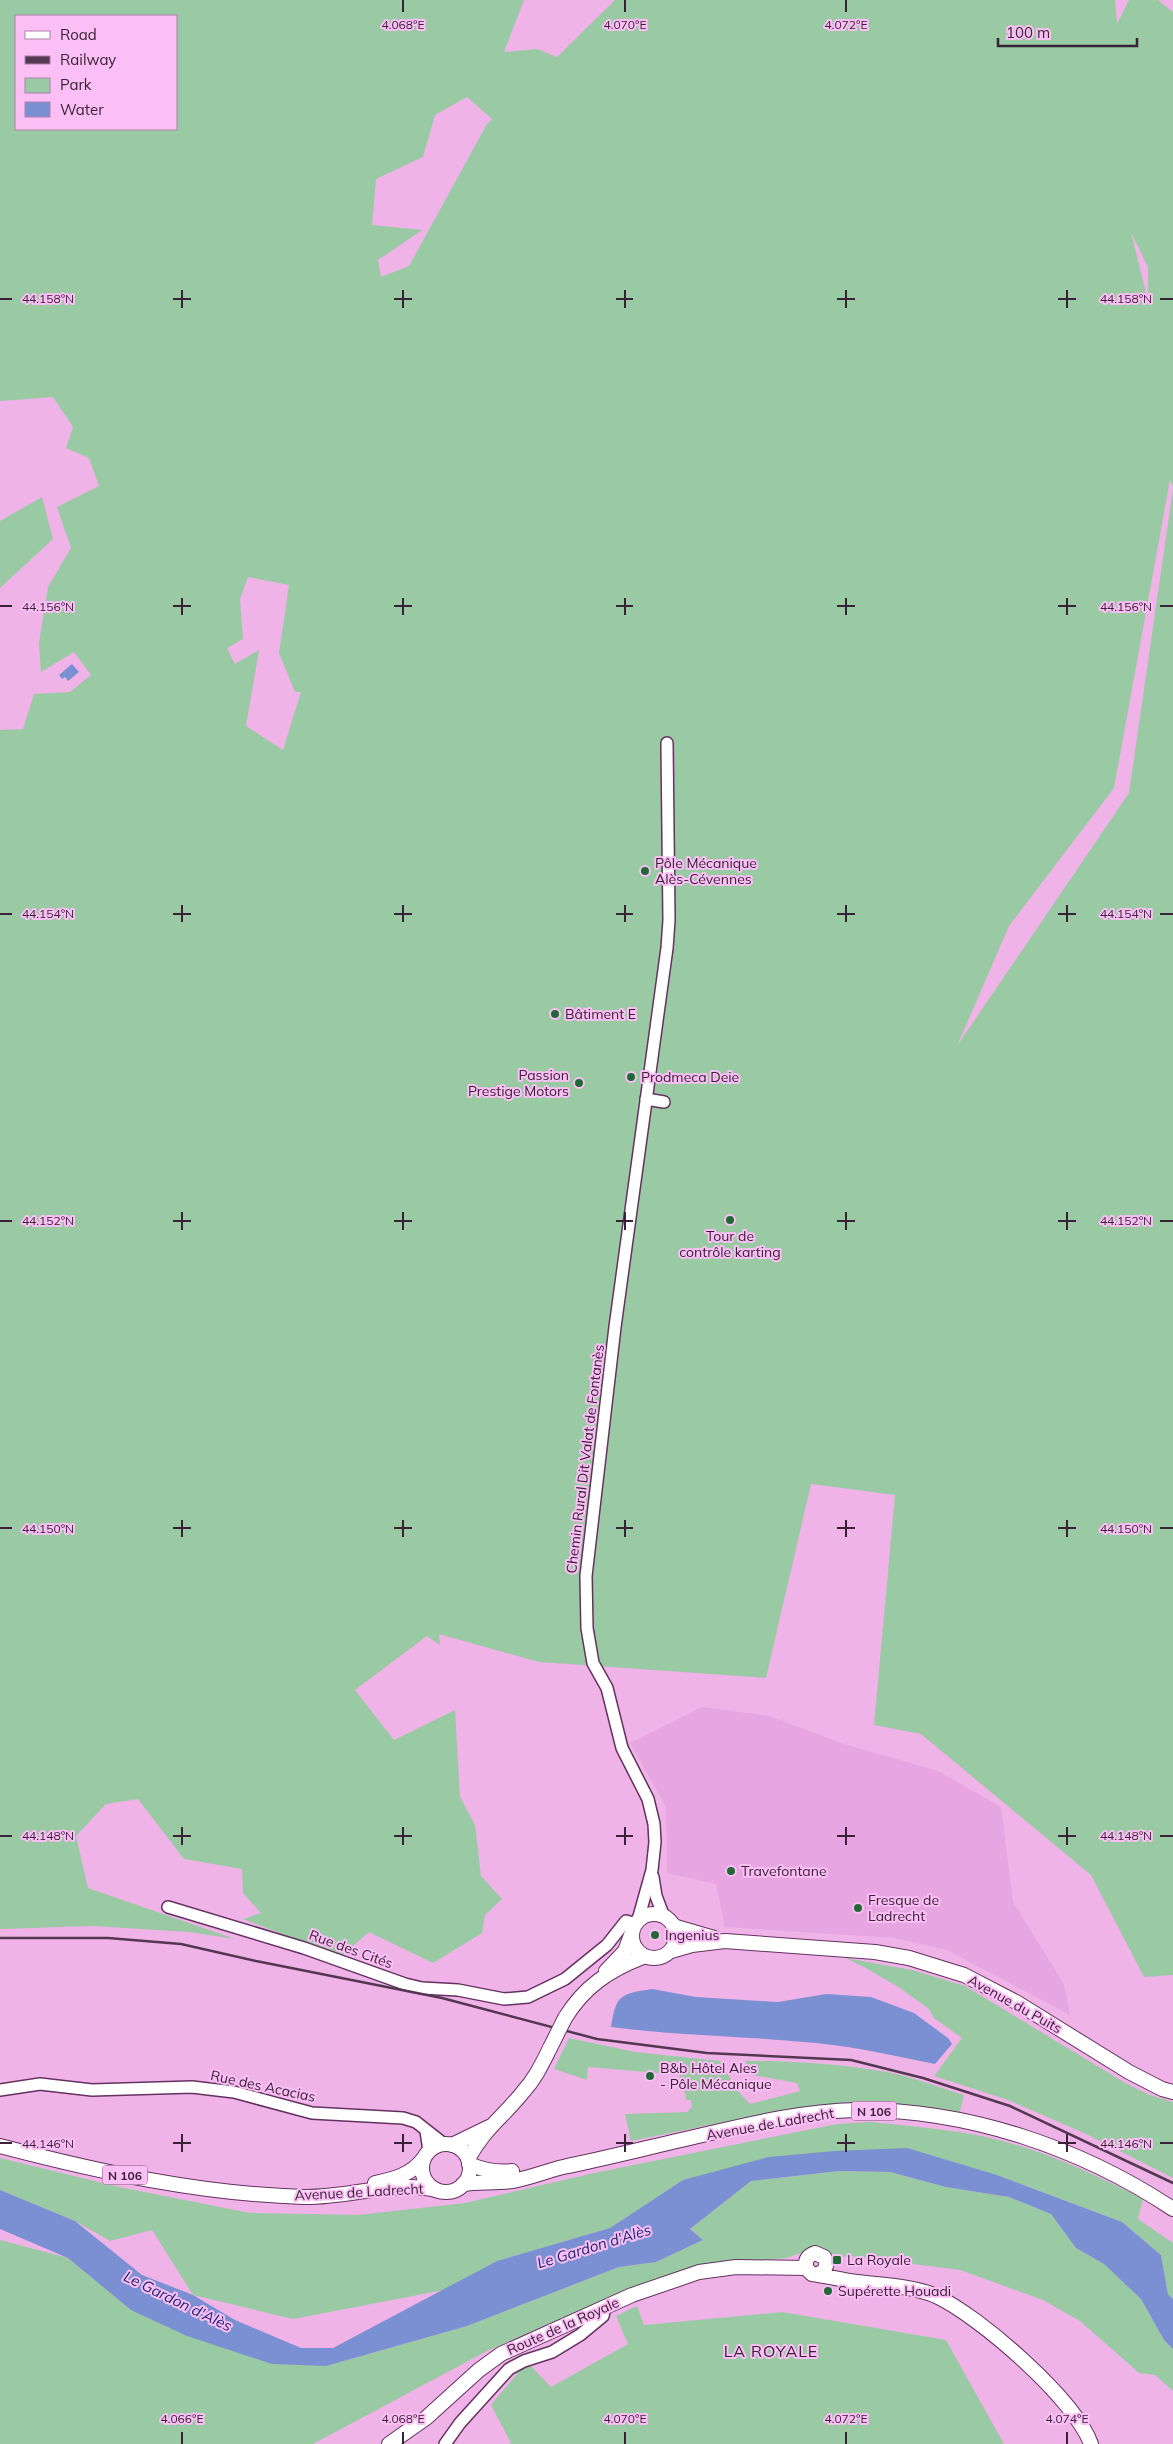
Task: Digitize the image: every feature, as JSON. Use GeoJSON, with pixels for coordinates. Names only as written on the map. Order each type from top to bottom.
{"type":"FeatureCollection","features":[{"type":"Feature","properties":{"kind":"main road"},"geometry":{"type":"LineString","coordinates":[[469,2162],[489,2127],[524,2092],[542,2066],[565,2018],[576,2000],[625,1951],[635,1927],[654,1914],[669,1921],[676,1940],[671,1950],[659,1958],[643,1957],[599,1979]]}},
{"type":"Feature","properties":{"kind":"main road","name":"Avenue du Puits"},"geometry":{"type":"LineString","coordinates":[[669,1921],[725,1941]]}},
{"type":"Feature","properties":{"kind":"main road"},"geometry":{"type":"LineString","coordinates":[[635,1927],[633,1945],[643,1957]]}},
{"type":"Feature","properties":{"kind":"main road","name":"Avenue du Puits"},"geometry":{"type":"LineString","coordinates":[[671,1950],[692,1944],[725,1941],[875,1952],[909,1958],[964,1975],[1016,2002],[1129,2072],[1162,2089],[1173,2092]]}},
{"type":"Feature","properties":{"kind":"main road","name":"Avenue de Ladrecht"},"geometry":{"type":"LineString","coordinates":[[463,2184],[510,2181],[560,2167],[751,2124],[855,2110],[898,2112],[974,2123],[1066,2152],[1173,2209]]}},
{"type":"Feature","properties":{"kind":"main road"},"geometry":{"type":"LineString","coordinates":[[448,2144],[464,2153],[469,2162],[469,2175],[463,2184],[450,2191],[436,2190],[430,2186],[422,2174],[426,2155],[448,2144],[489,2127]]}},
{"type":"Feature","properties":{"kind":"main road","name":"Avenue de Ladrecht"},"geometry":{"type":"LineString","coordinates":[[0,2146],[70,2163],[182,2186],[252,2194],[305,2197],[424,2187],[436,2190]]}},
{"type":"Feature","properties":{"kind":"main road","name":"Avenue de Ladrecht"},"geometry":{"type":"LineString","coordinates":[[252,2194],[308,2192],[396,2179],[412,2170],[426,2155]]}},
{"type":"Feature","properties":{"kind":"main road","name":"Avenue de Ladrecht"},"geometry":{"type":"LineString","coordinates":[[469,2162],[483,2170],[502,2173],[534,2168],[560,2167]]}},
{"type":"Feature","properties":{"kind":"main road","name":"Route de la Royale"},"geometry":{"type":"LineString","coordinates":[[389,2444],[420,2423],[495,2358],[605,2307],[678,2277],[699,2272],[765,2266],[814,2267],[847,2280],[909,2289],[935,2296],[965,2314],[1050,2386],[1072,2411],[1093,2441]]}},
{"type":"Feature","properties":{"kind":"street","name":"Chemin Rural Dit Valat de Fontanès"},"geometry":{"type":"LineString","coordinates":[[635,1927],[652,1870],[655,1842],[654,1824],[648,1799],[622,1748],[607,1688],[593,1663],[586,1601],[592,1515],[669,931],[667,743]]}},
{"type":"Feature","properties":{"kind":"street"},"geometry":{"type":"LineString","coordinates":[[646,1099],[664,1102]]}},
{"type":"Feature","properties":{"kind":"street","name":"Chemin Rural Dit Valat de Fontanès"},"geometry":{"type":"LineString","coordinates":[[652,1870],[656,1896],[669,1921]]}},
{"type":"Feature","properties":{"kind":"street","name":"Rue des Cités"},"geometry":{"type":"LineString","coordinates":[[168,1907],[304,1948],[405,1984],[422,1988],[458,1990],[504,1999],[528,1997],[565,1979],[603,1948],[626,1922],[635,1927]]}},
{"type":"Feature","properties":{"kind":"street","name":"Rue des Acacias"},"geometry":{"type":"LineString","coordinates":[[0,2090],[32,2084],[112,2090],[192,2086],[234,2092],[312,2113],[403,2118],[416,2122],[426,2131],[448,2144]]}},
{"type":"Feature","properties":{"kind":"street"},"geometry":{"type":"LineString","coordinates":[[426,2131],[426,2155]]}},
{"type":"Feature","properties":{"kind":"street"},"geometry":{"type":"LineString","coordinates":[[445,2444],[460,2423],[509,2369],[524,2361],[552,2352],[580,2335],[603,2316],[605,2307]]}},
{"type":"Feature","properties":{"kind":"shaded area"},"geometry":{"type":"Polygon","coordinates":[[[702,1707],[769,1716],[844,1744],[938,1771],[1001,1807],[1013,1902],[1064,1984],[1070,2015],[947,1950],[894,1938],[725,1927],[716,1884],[667,1873],[666,1807],[630,1743],[702,1707]]]}},
{"type":"Feature","properties":{"kind":"green space"},"geometry":{"type":"Polygon","coordinates":[[[0,0],[524,0],[504,52],[537,49],[557,57],[615,0],[1115,0],[1117,24],[1129,0],[1158,0],[1173,12],[1173,486],[1170,480],[1114,788],[1009,926],[957,1046],[1129,793],[1173,489],[1173,1975],[1144,1977],[1091,1875],[921,1734],[874,1725],[895,1495],[811,1484],[766,1678],[539,1662],[439,1634],[440,1645],[427,1636],[355,1690],[394,1740],[455,1710],[460,1797],[475,1825],[481,1876],[502,1899],[485,1915],[482,1933],[433,1963],[369,1932],[341,1956],[243,1919],[261,1913],[243,1893],[242,1869],[184,1859],[138,1799],[106,1804],[76,1836],[88,1888],[235,1939],[189,1932],[92,1926],[0,1929],[0,730],[23,729],[34,694],[70,692],[91,675],[74,652],[41,672],[39,643],[48,587],[71,548],[57,507],[99,486],[89,458],[66,448],[73,427],[53,397],[0,401],[0,0]],[[467,97],[435,115],[423,157],[376,179],[372,225],[422,230],[378,260],[381,277],[409,266],[487,124],[492,119],[467,97]],[[1131,232],[1148,301],[1148,267],[1131,232]],[[248,577],[240,599],[243,639],[227,648],[235,664],[259,650],[246,726],[283,750],[301,692],[295,692],[279,653],[289,585],[248,577]]]}},
{"type":"Feature","properties":{"kind":"green space"},"geometry":{"type":"Polygon","coordinates":[[[42,497],[53,539],[0,588],[0,521],[42,497]]]}},
{"type":"Feature","properties":{"kind":"green space"},"geometry":{"type":"Polygon","coordinates":[[[845,1958],[912,1970],[965,1986],[1127,2084],[1150,2095],[1173,2102],[1173,2178],[1084,2133],[1008,2100],[934,2076],[962,2038],[934,2018],[929,2009],[900,1988],[845,1958]]]}},
{"type":"Feature","properties":{"kind":"green space"},"geometry":{"type":"Polygon","coordinates":[[[569,2038],[635,2052],[720,2061],[737,2090],[750,2104],[800,2091],[797,2083],[747,2074],[746,2061],[855,2067],[891,2073],[964,2095],[959,2116],[823,2105],[753,2116],[631,2141],[625,2114],[687,2112],[692,2107],[691,2100],[686,2100],[685,2092],[678,2088],[680,2075],[588,2067],[587,2080],[554,2069],[569,2038]]]}},
{"type":"Feature","properties":{"kind":"green space"},"geometry":{"type":"Polygon","coordinates":[[[870,2122],[924,2127],[996,2139],[1030,2149],[1063,2162],[1143,2199],[1138,2219],[1173,2243],[1173,2299],[1168,2294],[1161,2255],[1122,2222],[997,2175],[834,2151],[683,2180],[610,2228],[497,2261],[444,2290],[293,2319],[193,2295],[152,2230],[110,2241],[75,2221],[0,2190],[0,2158],[119,2187],[250,2213],[358,2215],[465,2203],[594,2173],[837,2124],[870,2122]]]}},
{"type":"Feature","properties":{"kind":"green space"},"geometry":{"type":"Polygon","coordinates":[[[839,2171],[890,2172],[946,2187],[1009,2197],[1051,2214],[1076,2248],[1104,2264],[1141,2299],[1164,2340],[1173,2349],[1173,2391],[1155,2375],[1139,2373],[1080,2321],[1043,2300],[960,2270],[851,2256],[834,2258],[821,2249],[811,2249],[786,2258],[694,2266],[626,2290],[487,2351],[313,2444],[0,2444],[0,2240],[68,2258],[131,2310],[326,2366],[467,2326],[619,2267],[656,2262],[703,2240],[690,2229],[751,2181],[839,2171]]]}},
{"type":"Feature","properties":{"kind":"green space"},"geometry":{"type":"Polygon","coordinates":[[[637,2306],[644,2325],[782,2312],[946,2340],[1004,2444],[509,2444],[511,2443],[491,2405],[527,2362],[551,2387],[628,2344],[616,2316],[637,2306]]]}},
{"type":"Feature","properties":{"kind":"water"},"geometry":{"type":"Polygon","coordinates":[[[72,664],[79,672],[68,681],[65,677],[62,679],[59,675],[72,664]]]}},
{"type":"Feature","properties":{"kind":"water"},"geometry":{"type":"Polygon","coordinates":[[[652,1989],[696,1997],[778,2002],[826,1994],[871,1997],[914,2013],[948,2038],[952,2044],[935,2064],[861,2049],[816,2043],[611,2027],[615,2008],[621,1998],[652,1989]]]}},
{"type":"Feature","properties":{"kind":"water","name":"Le Gardon d'Alès"},"geometry":{"type":"Polygon","coordinates":[[[907,2148],[997,2175],[1122,2222],[1161,2255],[1168,2294],[1173,2299],[1173,2349],[1164,2340],[1141,2299],[1104,2264],[1076,2248],[1051,2214],[1009,2197],[946,2187],[890,2172],[839,2171],[751,2181],[690,2229],[703,2240],[656,2262],[619,2267],[467,2326],[326,2366],[272,2364],[187,2336],[131,2310],[68,2258],[0,2229],[0,2190],[75,2221],[142,2275],[193,2295],[235,2320],[301,2348],[333,2348],[497,2261],[610,2228],[683,2180],[769,2157],[834,2151],[907,2148]]]}},
{"type":"Feature","properties":{"kind":"railway"},"geometry":{"type":"LineString","coordinates":[[0,1938],[108,1938],[181,1944],[442,1998],[597,2039],[707,2053],[851,2060],[923,2078],[1010,2106],[1173,2183]]}},
{"type":"Feature","properties":{"kind":"place","name":"Pôle Mécanique Alès-Cévennes"},"geometry":{"type":"Point","coordinates":[645,871]}},
{"type":"Feature","properties":{"kind":"place","name":"Bâtiment E"},"geometry":{"type":"Point","coordinates":[555,1014]}},
{"type":"Feature","properties":{"kind":"place","name":"Prodmeca Deie"},"geometry":{"type":"Point","coordinates":[631,1077]}},
{"type":"Feature","properties":{"kind":"place","name":"Passion Prestige Motors"},"geometry":{"type":"Point","coordinates":[579,1083]}},
{"type":"Feature","properties":{"kind":"place","name":"Tour de contrôle karting"},"geometry":{"type":"Point","coordinates":[730,1220]}},
{"type":"Feature","properties":{"kind":"place","name":"Travefontane"},"geometry":{"type":"Point","coordinates":[731,1871]}},
{"type":"Feature","properties":{"kind":"place","name":"Fresque de Ladrecht"},"geometry":{"type":"Point","coordinates":[858,1908]}},
{"type":"Feature","properties":{"kind":"place","name":"Ingenius"},"geometry":{"type":"Point","coordinates":[655,1935]}},
{"type":"Feature","properties":{"kind":"place","name":"B&b Hôtel Ales - Pôle Mécanique"},"geometry":{"type":"Point","coordinates":[650,2076]}},
{"type":"Feature","properties":{"kind":"place","name":"La Royale"},"geometry":{"type":"Point","coordinates":[837,2260]}},
{"type":"Feature","properties":{"kind":"place","name":"Supérette Houadi"},"geometry":{"type":"Point","coordinates":[828,2291]}},
{"type":"Feature","properties":{"kind":"district","name":"LA ROYALE"},"geometry":{"type":"Point","coordinates":[771,2351]}}]}
